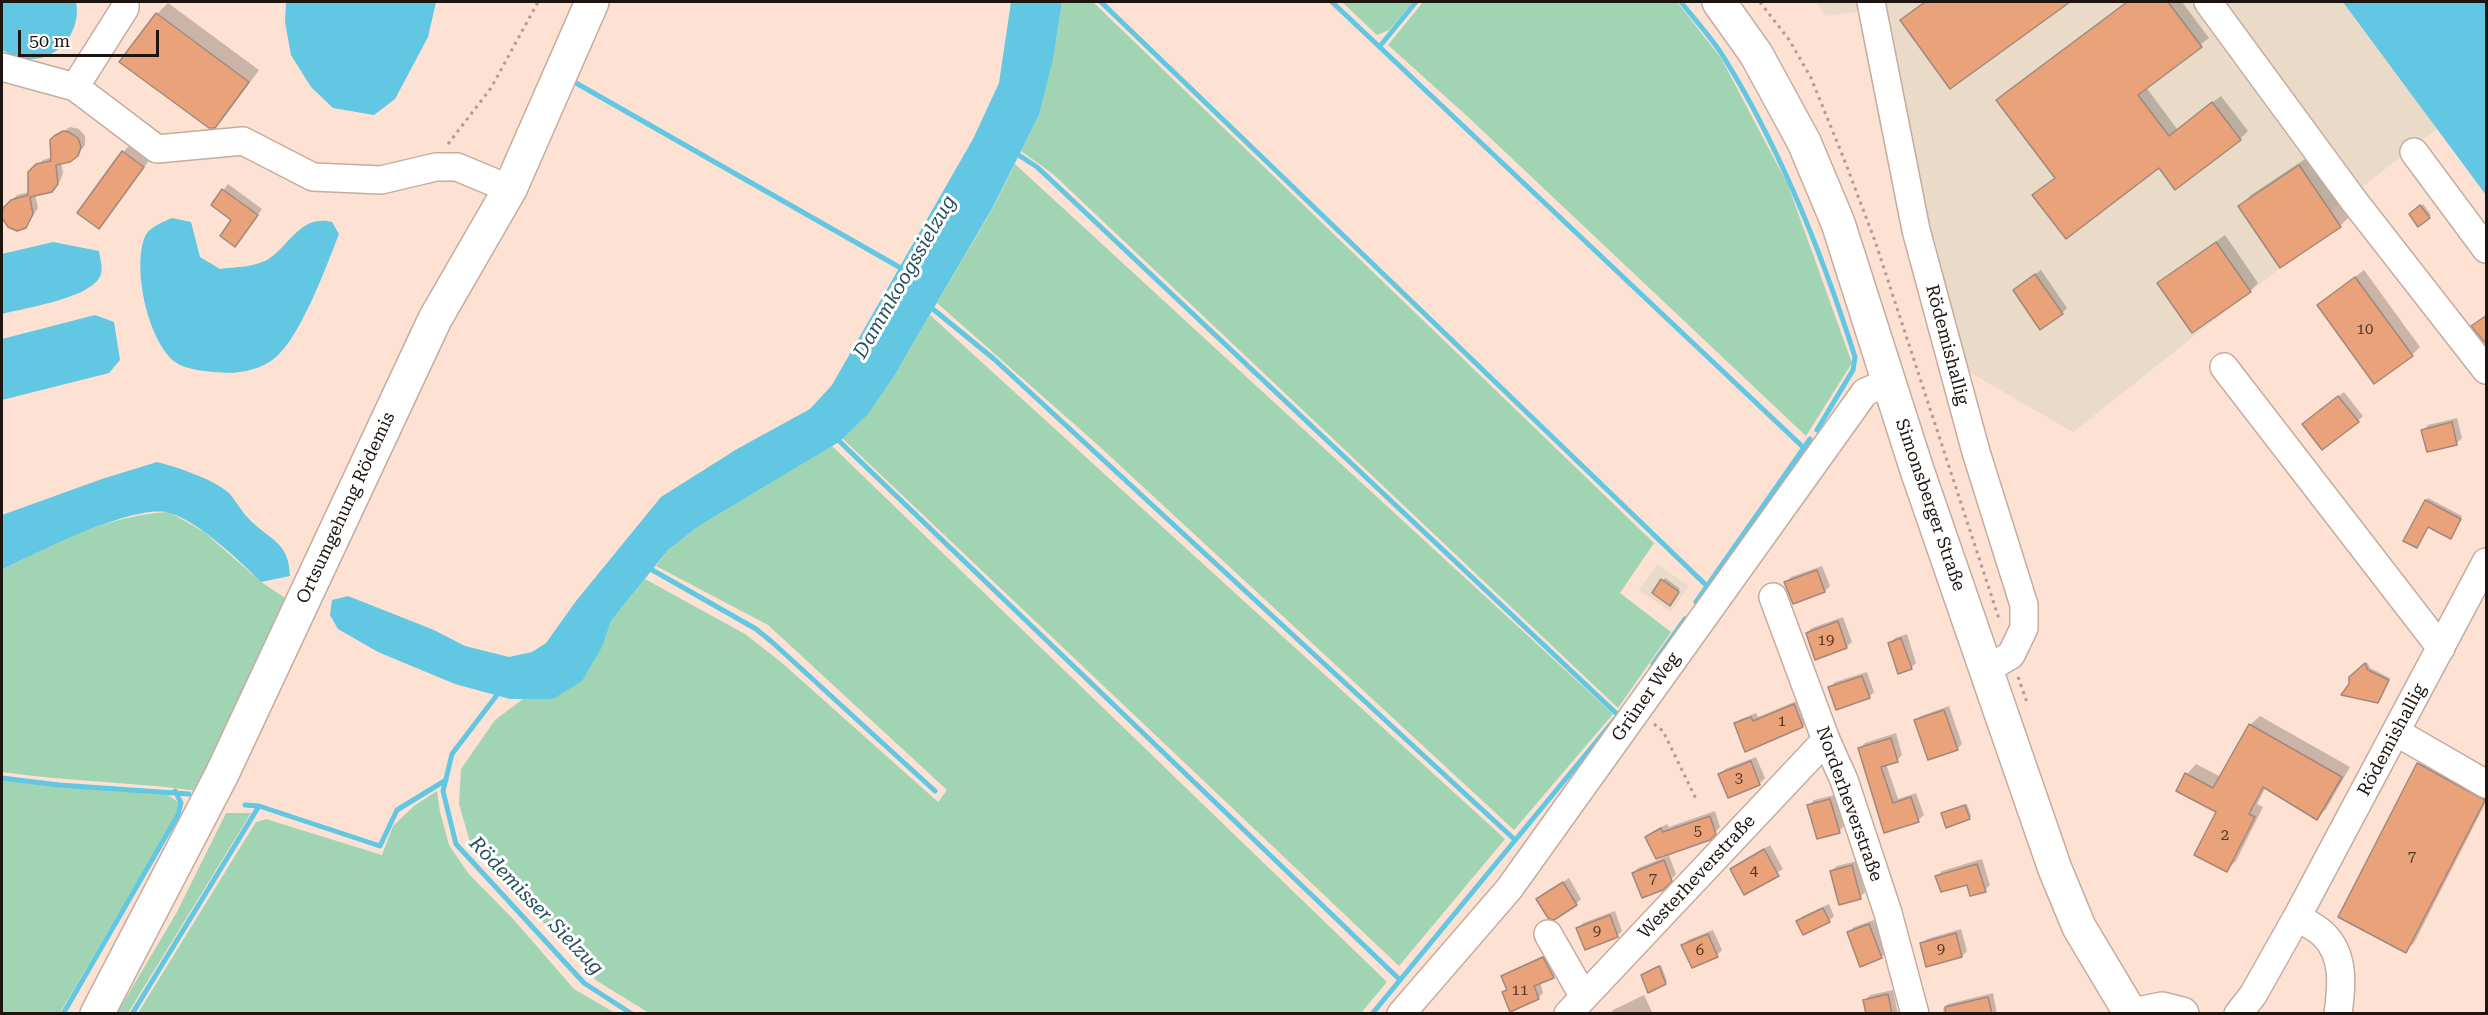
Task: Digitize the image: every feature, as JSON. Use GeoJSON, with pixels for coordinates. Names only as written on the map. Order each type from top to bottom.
{"type":"FeatureCollection","features":[{"type":"Feature","properties":{"kind":"main road","name":"Ortsumgehung Rödemis"},"geometry":{"type":"LineString","coordinates":[[97,1014],[222,774],[435,320],[510,189],[592,2]]}},
{"type":"Feature","properties":{"kind":"main road","name":"Simonsberger Straße"},"geometry":{"type":"LineString","coordinates":[[1719,2],[1756,54],[1804,142],[1838,223],[1889,382],[1999,662],[2055,869],[2079,927],[2131,1014]]}},
{"type":"Feature","properties":{"kind":"main road"},"geometry":{"type":"LineString","coordinates":[[2138,1014],[2162,1009],[2182,1014]]}},
{"type":"Feature","properties":{"kind":"street"},"geometry":{"type":"LineString","coordinates":[[75,87],[125,8],[125,2]]}},
{"type":"Feature","properties":{"kind":"street","name":"Rödemishallig"},"geometry":{"type":"LineString","coordinates":[[1870,2],[1916,230],[1976,452],[2025,605],[2024,628],[1999,662]]}},
{"type":"Feature","properties":{"kind":"street"},"geometry":{"type":"LineString","coordinates":[[2208,2],[2354,201],[2487,369]]}},
{"type":"Feature","properties":{"kind":"street"},"geometry":{"type":"LineString","coordinates":[[2,68],[75,87],[157,149],[243,141],[313,177],[381,180],[436,167],[457,167],[510,189]]}},
{"type":"Feature","properties":{"kind":"street"},"geometry":{"type":"LineString","coordinates":[[2414,152],[2487,249]]}},
{"type":"Feature","properties":{"kind":"street"},"geometry":{"type":"LineString","coordinates":[[2224,367],[2441,648]]}},
{"type":"Feature","properties":{"kind":"street","name":"Grüner Weg"},"geometry":{"type":"LineString","coordinates":[[1401,1014],[1509,889],[1865,392],[1889,382]]}},
{"type":"Feature","properties":{"kind":"street","name":"Rödemishallig"},"geometry":{"type":"LineString","coordinates":[[2238,1014],[2253,995],[2297,917],[2487,562]]}},
{"type":"Feature","properties":{"kind":"street","name":"Norderheverstraße"},"geometry":{"type":"LineString","coordinates":[[1773,597],[1826,740],[1844,780],[1888,913],[1915,1014]]}},
{"type":"Feature","properties":{"kind":"street"},"geometry":{"type":"LineString","coordinates":[[2396,732],[2487,784]]}},
{"type":"Feature","properties":{"kind":"street","name":"Westerheverstraße"},"geometry":{"type":"LineString","coordinates":[[1574,1009],[1826,740]]}},
{"type":"Feature","properties":{"kind":"street"},"geometry":{"type":"LineString","coordinates":[[2297,917],[2322,933],[2337,957],[2343,982],[2338,1014]]}},
{"type":"Feature","properties":{"kind":"street"},"geometry":{"type":"LineString","coordinates":[[1548,934],[1574,1009]]}},
{"type":"Feature","properties":{"kind":"path"},"geometry":{"type":"LineString","coordinates":[[436,167],[443,150],[491,88],[538,2]]}},
{"type":"Feature","properties":{"kind":"path"},"geometry":{"type":"LineString","coordinates":[[1999,662],[2029,710]]}},
{"type":"Feature","properties":{"kind":"path"},"geometry":{"type":"LineString","coordinates":[[1636,710],[1662,731],[1696,799]]}},
{"type":"Feature","properties":{"kind":"shaded area"},"geometry":{"type":"Polygon","coordinates":[[[1816,2],[1856,2],[1858,12],[1826,16],[1816,2]]]}},
{"type":"Feature","properties":{"kind":"shaded area"},"geometry":{"type":"Polygon","coordinates":[[[1880,2],[2342,2],[2437,129],[2331,211],[2341,227],[2280,268],[2073,432],[1957,365],[1880,2]]]}},
{"type":"Feature","properties":{"kind":"shaded area"},"geometry":{"type":"Polygon","coordinates":[[[1657,564],[1689,586],[1671,612],[1639,590],[1657,564]]]}},
{"type":"Feature","properties":{"kind":"green space"},"geometry":{"type":"Polygon","coordinates":[[[1062,2],[1093,2],[1654,543],[1620,593],[1671,632],[1618,708],[1053,174],[1021,151],[1039,115],[1053,60],[1062,2]]]}},
{"type":"Feature","properties":{"kind":"green space"},"geometry":{"type":"Polygon","coordinates":[[[1342,2],[1413,2],[1389,30],[1377,35],[1342,2]]]}},
{"type":"Feature","properties":{"kind":"green space"},"geometry":{"type":"Polygon","coordinates":[[[1423,2],[1677,2],[1721,58],[1788,185],[1852,363],[1806,436],[1467,116],[1388,45],[1423,2]]]}},
{"type":"Feature","properties":{"kind":"green space"},"geometry":{"type":"Polygon","coordinates":[[[1015,164],[1613,714],[1514,830],[1099,446],[937,303],[993,208],[1015,164]]]}},
{"type":"Feature","properties":{"kind":"green space"},"geometry":{"type":"Polygon","coordinates":[[[930,315],[1505,839],[1399,966],[842,438],[880,395],[930,315]]]}},
{"type":"Feature","properties":{"kind":"green space"},"geometry":{"type":"Polygon","coordinates":[[[832,446],[1387,982],[1360,1014],[649,1013],[597,981],[470,842],[459,804],[461,769],[495,720],[523,699],[553,699],[603,645],[611,621],[645,579],[745,634],[781,662],[938,802],[947,790],[768,625],[656,566],[668,550],[699,526],[832,446]]]}},
{"type":"Feature","properties":{"kind":"green space"},"geometry":{"type":"Polygon","coordinates":[[[169,512],[204,532],[261,582],[296,605],[206,792],[2,772],[2,570],[83,532],[125,519],[169,512]]]}},
{"type":"Feature","properties":{"kind":"green space"},"geometry":{"type":"Polygon","coordinates":[[[2,780],[168,795],[179,803],[177,813],[60,1013],[2,1013],[2,780]]]}},
{"type":"Feature","properties":{"kind":"green space"},"geometry":{"type":"Polygon","coordinates":[[[437,791],[449,845],[468,873],[514,920],[574,989],[615,1013],[138,1013],[256,822],[266,819],[382,855],[393,826],[414,806],[437,791]]]}},
{"type":"Feature","properties":{"kind":"green space"},"geometry":{"type":"Polygon","coordinates":[[[226,813],[251,813],[128,1013],[117,1013],[177,912],[226,813]]]}},
{"type":"Feature","properties":{"kind":"water"},"geometry":{"type":"Polygon","coordinates":[[[2,2],[76,2],[77,13],[72,33],[66,42],[49,55],[28,59],[11,54],[2,50],[2,2]]]}},
{"type":"Feature","properties":{"kind":"water"},"geometry":{"type":"Polygon","coordinates":[[[286,2],[436,2],[428,37],[395,99],[374,115],[333,108],[311,87],[291,55],[285,22],[286,2]]]}},
{"type":"Feature","properties":{"kind":"water","name":"Dammkoogssielzug"},"geometry":{"type":"Polygon","coordinates":[[[1011,2],[1062,2],[1053,60],[1039,115],[993,207],[894,376],[868,414],[839,442],[699,526],[668,550],[611,621],[603,645],[582,681],[553,699],[510,699],[455,684],[378,652],[338,629],[330,615],[332,600],[348,596],[434,630],[465,646],[509,657],[532,652],[546,643],[576,601],[661,497],[737,449],[810,409],[832,385],[973,139],[999,83],[1011,2]]]}},
{"type":"Feature","properties":{"kind":"water"},"geometry":{"type":"Polygon","coordinates":[[[2342,2],[2486,2],[2486,195],[2345,5],[2342,2]]]}},
{"type":"Feature","properties":{"kind":"water"},"geometry":{"type":"Polygon","coordinates":[[[172,218],[191,222],[200,257],[220,269],[256,264],[267,260],[303,227],[321,221],[332,222],[339,234],[312,300],[285,348],[270,362],[246,371],[216,372],[180,365],[165,352],[150,322],[140,269],[146,235],[155,226],[172,218]]]}},
{"type":"Feature","properties":{"kind":"water"},"geometry":{"type":"Polygon","coordinates":[[[53,242],[99,251],[102,272],[96,282],[86,290],[72,296],[2,314],[2,254],[53,242]]]}},
{"type":"Feature","properties":{"kind":"water"},"geometry":{"type":"Polygon","coordinates":[[[95,315],[114,322],[120,360],[109,373],[2,400],[2,339],[95,315]]]}},
{"type":"Feature","properties":{"kind":"water"},"geometry":{"type":"Polygon","coordinates":[[[157,462],[204,478],[229,493],[243,513],[282,548],[289,564],[290,576],[261,582],[230,553],[193,524],[170,513],[154,512],[134,515],[86,531],[2,570],[2,515],[157,462]]]}},
{"type":"Feature","properties":{"kind":"building"},"geometry":{"type":"Polygon","coordinates":[[[1925,2],[2070,2],[1950,89],[1900,20],[1925,2]]]}},
{"type":"Feature","properties":{"kind":"building"},"geometry":{"type":"Polygon","coordinates":[[[2127,2],[2168,2],[2202,47],[2138,95],[2169,136],[2212,102],[2241,140],[2175,190],[2159,168],[2066,239],[2032,195],[2055,178],[1996,100],[2127,2]]]}},
{"type":"Feature","properties":{"kind":"building"},"geometry":{"type":"Polygon","coordinates":[[[156,13],[249,82],[215,128],[209,128],[119,62],[156,13]]]}},
{"type":"Feature","properties":{"kind":"building"},"geometry":{"type":"Polygon","coordinates":[[[63,131],[78,138],[81,147],[78,156],[70,162],[56,165],[58,184],[52,192],[30,197],[33,214],[26,228],[17,231],[8,227],[2,218],[3,208],[11,200],[28,195],[28,172],[36,164],[51,161],[50,140],[63,131]]]}},
{"type":"Feature","properties":{"kind":"building"},"geometry":{"type":"Polygon","coordinates":[[[122,151],[144,167],[99,229],[77,213],[122,151]]]}},
{"type":"Feature","properties":{"kind":"building"},"geometry":{"type":"Polygon","coordinates":[[[2299,165],[2341,227],[2280,268],[2238,206],[2299,165]]]}},
{"type":"Feature","properties":{"kind":"building"},"geometry":{"type":"Polygon","coordinates":[[[222,189],[258,215],[235,247],[220,236],[231,220],[211,205],[222,189]]]}},
{"type":"Feature","properties":{"kind":"building"},"geometry":{"type":"Polygon","coordinates":[[[2420,205],[2430,218],[2418,227],[2409,214],[2420,205]]]}},
{"type":"Feature","properties":{"kind":"building"},"geometry":{"type":"Polygon","coordinates":[[[2216,242],[2251,292],[2192,333],[2157,283],[2216,242]]]}},
{"type":"Feature","properties":{"kind":"building"},"geometry":{"type":"Polygon","coordinates":[[[2035,274],[2063,314],[2040,330],[2013,290],[2035,274]]]}},
{"type":"Feature","properties":{"kind":"building"},"geometry":{"type":"Polygon","coordinates":[[[2355,277],[2413,356],[2374,384],[2317,305],[2355,277]]]}},
{"type":"Feature","properties":{"kind":"building"},"geometry":{"type":"Polygon","coordinates":[[[2487,315],[2487,345],[2471,326],[2487,315]]]}},
{"type":"Feature","properties":{"kind":"building"},"geometry":{"type":"Polygon","coordinates":[[[2338,396],[2359,422],[2322,450],[2302,424],[2338,396]]]}},
{"type":"Feature","properties":{"kind":"building"},"geometry":{"type":"Polygon","coordinates":[[[2452,422],[2457,445],[2427,452],[2421,430],[2452,422]]]}},
{"type":"Feature","properties":{"kind":"building"},"geometry":{"type":"Polygon","coordinates":[[[2425,500],[2461,519],[2451,539],[2428,527],[2417,548],[2403,541],[2425,500]]]}},
{"type":"Feature","properties":{"kind":"building"},"geometry":{"type":"Polygon","coordinates":[[[1817,570],[1825,592],[1793,604],[1784,582],[1817,570]]]}},
{"type":"Feature","properties":{"kind":"building"},"geometry":{"type":"Polygon","coordinates":[[[1661,579],[1679,592],[1670,606],[1652,593],[1661,579]]]}},
{"type":"Feature","properties":{"kind":"building"},"geometry":{"type":"Polygon","coordinates":[[[1838,621],[1847,648],[1815,660],[1806,633],[1838,621]]]}},
{"type":"Feature","properties":{"kind":"building"},"geometry":{"type":"Polygon","coordinates":[[[1901,638],[1912,669],[1898,674],[1888,643],[1901,638]]]}},
{"type":"Feature","properties":{"kind":"building"},"geometry":{"type":"Polygon","coordinates":[[[2365,663],[2368,670],[2389,680],[2378,703],[2341,695],[2349,684],[2349,677],[2365,663]]]}},
{"type":"Feature","properties":{"kind":"building"},"geometry":{"type":"Polygon","coordinates":[[[1862,676],[1870,698],[1836,710],[1828,687],[1862,676]]]}},
{"type":"Feature","properties":{"kind":"building"},"geometry":{"type":"Polygon","coordinates":[[[1794,704],[1803,727],[1745,752],[1734,723],[1751,717],[1753,721],[1794,704]]]}},
{"type":"Feature","properties":{"kind":"building"},"geometry":{"type":"Polygon","coordinates":[[[1944,710],[1958,750],[1928,760],[1914,720],[1944,710]]]}},
{"type":"Feature","properties":{"kind":"building"},"geometry":{"type":"Polygon","coordinates":[[[2249,724],[2342,777],[2317,820],[2263,787],[2249,814],[2255,817],[2227,872],[2194,855],[2216,812],[2176,791],[2185,773],[2213,788],[2249,724]]]}},
{"type":"Feature","properties":{"kind":"building"},"geometry":{"type":"Polygon","coordinates":[[[1891,738],[1898,762],[1881,767],[1893,803],[1911,797],[1919,822],[1884,833],[1858,748],[1891,738]]]}},
{"type":"Feature","properties":{"kind":"building"},"geometry":{"type":"Polygon","coordinates":[[[1751,761],[1760,785],[1728,798],[1718,774],[1751,761]]]}},
{"type":"Feature","properties":{"kind":"building"},"geometry":{"type":"Polygon","coordinates":[[[2417,763],[2485,800],[2406,953],[2338,917],[2417,763]]]}},
{"type":"Feature","properties":{"kind":"building"},"geometry":{"type":"Polygon","coordinates":[[[1830,799],[1840,833],[1817,839],[1807,805],[1830,799]]]}},
{"type":"Feature","properties":{"kind":"building"},"geometry":{"type":"Polygon","coordinates":[[[1965,805],[1970,819],[1946,828],[1941,813],[1965,805]]]}},
{"type":"Feature","properties":{"kind":"building"},"geometry":{"type":"Polygon","coordinates":[[[1710,816],[1716,834],[1710,840],[1656,859],[1645,837],[1661,828],[1663,832],[1710,816]]]}},
{"type":"Feature","properties":{"kind":"building"},"geometry":{"type":"Polygon","coordinates":[[[1764,849],[1779,876],[1744,895],[1730,869],[1764,849]]]}},
{"type":"Feature","properties":{"kind":"building"},"geometry":{"type":"Polygon","coordinates":[[[1664,860],[1672,881],[1663,890],[1642,898],[1632,873],[1664,860]]]}},
{"type":"Feature","properties":{"kind":"building"},"geometry":{"type":"Polygon","coordinates":[[[1977,864],[1986,892],[1970,896],[1967,885],[1941,892],[1935,876],[1977,864]]]}},
{"type":"Feature","properties":{"kind":"building"},"geometry":{"type":"Polygon","coordinates":[[[1852,865],[1861,899],[1839,905],[1830,871],[1852,865]]]}},
{"type":"Feature","properties":{"kind":"building"},"geometry":{"type":"Polygon","coordinates":[[[1563,882],[1577,905],[1554,920],[1548,918],[1536,899],[1563,882]]]}},
{"type":"Feature","properties":{"kind":"building"},"geometry":{"type":"Polygon","coordinates":[[[1823,908],[1830,922],[1803,935],[1796,921],[1823,908]]]}},
{"type":"Feature","properties":{"kind":"building"},"geometry":{"type":"Polygon","coordinates":[[[1610,915],[1618,937],[1585,950],[1576,928],[1610,915]]]}},
{"type":"Feature","properties":{"kind":"building"},"geometry":{"type":"Polygon","coordinates":[[[1869,924],[1882,958],[1860,967],[1847,932],[1869,924]]]}},
{"type":"Feature","properties":{"kind":"building"},"geometry":{"type":"Polygon","coordinates":[[[1956,933],[1962,957],[1926,967],[1920,943],[1956,933]]]}},
{"type":"Feature","properties":{"kind":"building"},"geometry":{"type":"Polygon","coordinates":[[[1708,934],[1718,957],[1692,968],[1681,945],[1708,934]]]}},
{"type":"Feature","properties":{"kind":"building"},"geometry":{"type":"Polygon","coordinates":[[[1543,957],[1554,978],[1534,986],[1539,999],[1510,1012],[1502,992],[1507,990],[1501,976],[1543,957]]]}},
{"type":"Feature","properties":{"kind":"building"},"geometry":{"type":"Polygon","coordinates":[[[1659,966],[1666,984],[1648,993],[1641,975],[1659,966]]]}},
{"type":"Feature","properties":{"kind":"building"},"geometry":{"type":"Polygon","coordinates":[[[1888,994],[1892,1014],[1866,1014],[1863,1000],[1888,994]]]}},
{"type":"Feature","properties":{"kind":"building"},"geometry":{"type":"Polygon","coordinates":[[[1988,997],[1992,1014],[1946,1014],[1945,1007],[1988,997]]]}},
{"type":"Feature","properties":{"kind":"waterway"},"geometry":{"type":"LineString","coordinates":[[1101,2],[1708,587]]}},
{"type":"Feature","properties":{"kind":"waterway"},"geometry":{"type":"LineString","coordinates":[[1332,2],[1804,448]]}},
{"type":"Feature","properties":{"kind":"waterway"},"geometry":{"type":"LineString","coordinates":[[1380,46],[1416,2]]}},
{"type":"Feature","properties":{"kind":"waterway"},"geometry":{"type":"LineString","coordinates":[[1681,2],[1723,56],[1744,91],[1782,165],[1829,279],[1855,357],[1853,370],[1817,430]]}},
{"type":"Feature","properties":{"kind":"waterway","name":"Dammkoogssielzug"},"geometry":{"type":"LineString","coordinates":[[576,83],[906,271]]}},
{"type":"Feature","properties":{"kind":"waterway"},"geometry":{"type":"LineString","coordinates":[[1014,152],[1037,167],[1618,715]]}},
{"type":"Feature","properties":{"kind":"waterway"},"geometry":{"type":"LineString","coordinates":[[928,305],[994,359],[1514,839]]}},
{"type":"Feature","properties":{"kind":"waterway"},"geometry":{"type":"LineString","coordinates":[[836,438],[1399,979]]}},
{"type":"Feature","properties":{"kind":"waterway"},"geometry":{"type":"LineString","coordinates":[[1696,602],[1810,439]]}},
{"type":"Feature","properties":{"kind":"waterway"},"geometry":{"type":"LineString","coordinates":[[647,567],[756,629],[935,791]]}},
{"type":"Feature","properties":{"kind":"waterway"},"geometry":{"type":"LineString","coordinates":[[1653,664],[1685,619]]}},
{"type":"Feature","properties":{"kind":"waterway","name":"Rödemisser Sielzug"},"geometry":{"type":"LineString","coordinates":[[500,691],[452,754],[443,791],[456,844],[584,983],[632,1014]]}},
{"type":"Feature","properties":{"kind":"waterway"},"geometry":{"type":"LineString","coordinates":[[1372,1014],[1615,719]]}},
{"type":"Feature","properties":{"kind":"waterway"},"geometry":{"type":"LineString","coordinates":[[2,778],[59,785],[189,794]]}},
{"type":"Feature","properties":{"kind":"waterway"},"geometry":{"type":"LineString","coordinates":[[132,1014],[259,806],[380,846],[397,810],[446,780]]}},
{"type":"Feature","properties":{"kind":"waterway"},"geometry":{"type":"LineString","coordinates":[[63,1014],[178,815],[181,803],[175,791]]}},
{"type":"Feature","properties":{"kind":"waterway"},"geometry":{"type":"LineString","coordinates":[[245,805],[259,806]]}}]}
